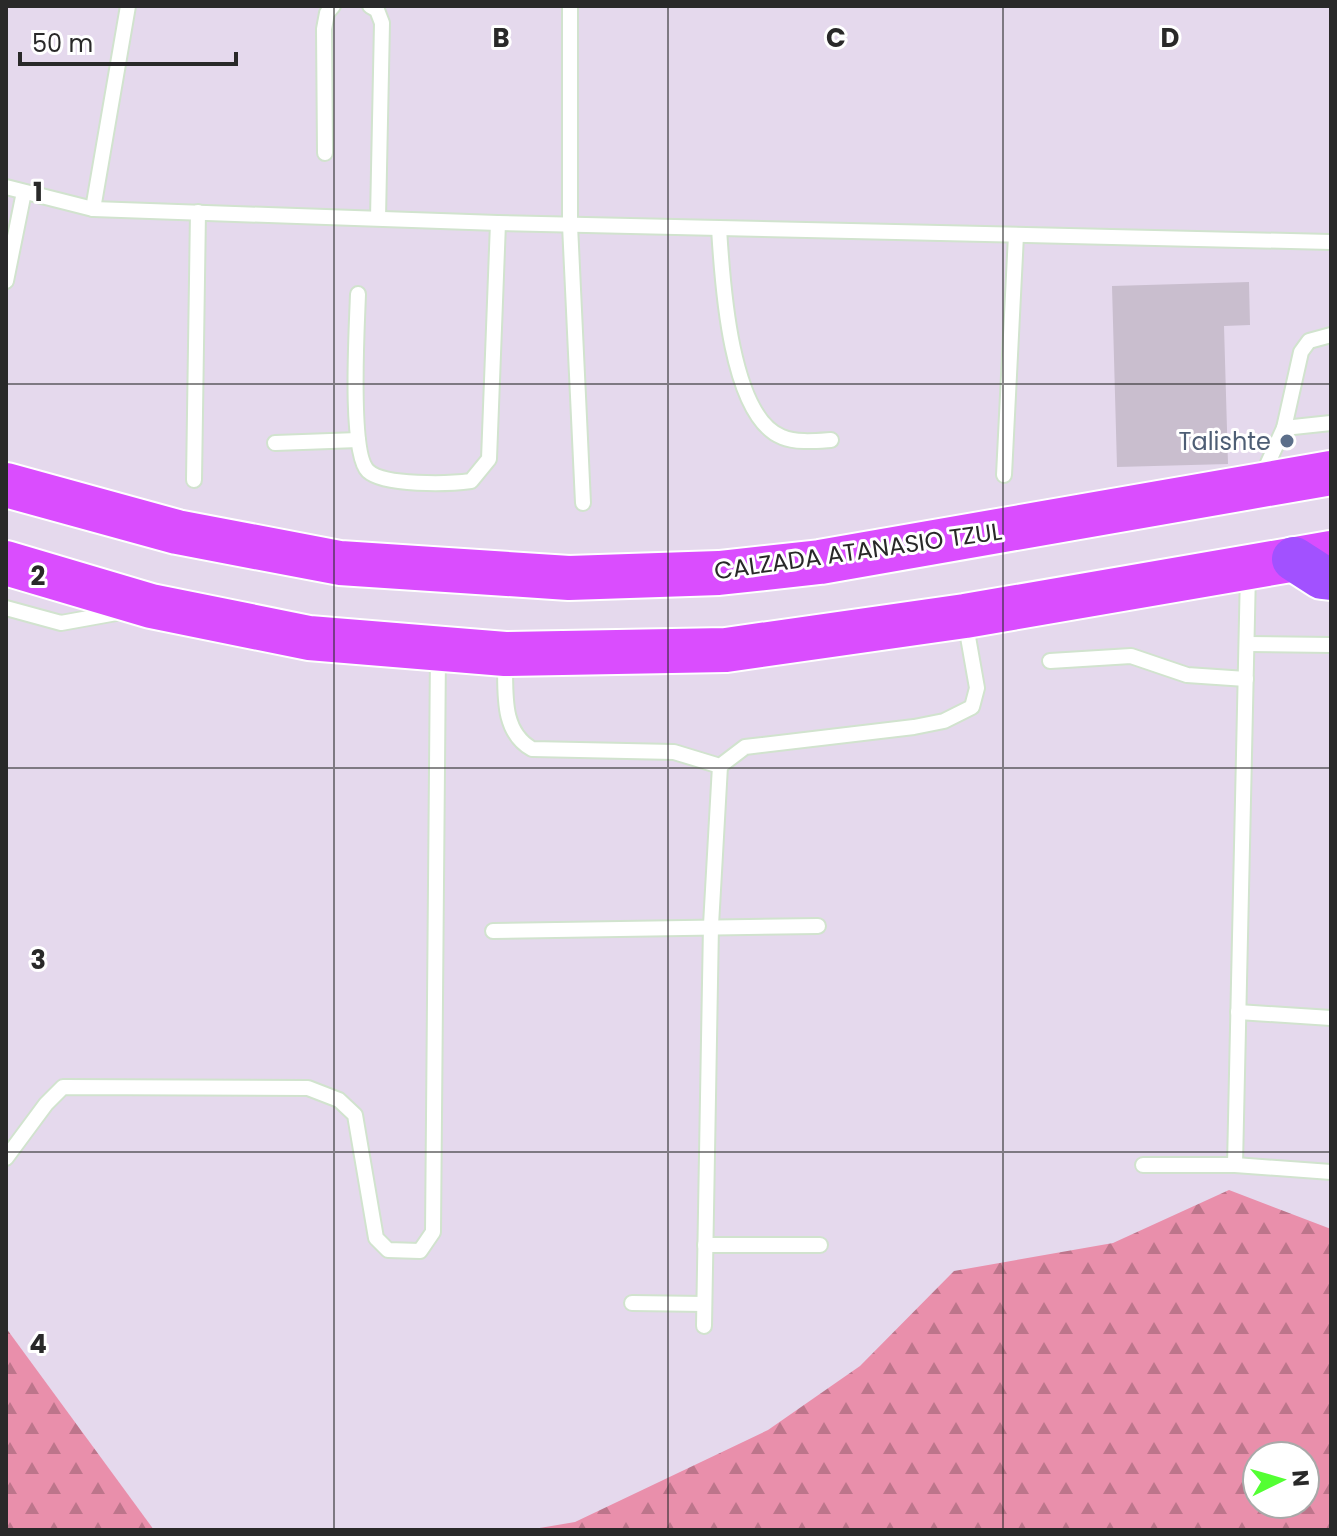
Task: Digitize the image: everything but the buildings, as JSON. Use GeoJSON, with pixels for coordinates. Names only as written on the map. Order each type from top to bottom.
{"type":"FeatureCollection","features":[{"type":"Feature","properties":{"kind":"main road","name":"CALZADA ATANASIO TZUL"},"geometry":{"type":"LineString","coordinates":[[6,485],[177,532],[340,563],[569,578],[719,573],[820,562],[1331,473]]}},
{"type":"Feature","properties":{"kind":"main road"},"geometry":{"type":"LineString","coordinates":[[6,563],[151,606],[309,638],[505,654],[726,650],[965,616],[1248,568],[1319,563]]}},
{"type":"Feature","properties":{"kind":"lane"},"geometry":{"type":"LineString","coordinates":[[93,209],[128,6]]}},
{"type":"Feature","properties":{"kind":"lane"},"geometry":{"type":"LineString","coordinates":[[325,153],[324,29],[327,13],[333,6]]}},
{"type":"Feature","properties":{"kind":"lane"},"geometry":{"type":"LineString","coordinates":[[370,6],[377,10],[382,23],[378,218]]}},
{"type":"Feature","properties":{"kind":"lane"},"geometry":{"type":"LineString","coordinates":[[570,6],[570,225],[583,503]]}},
{"type":"Feature","properties":{"kind":"lane"},"geometry":{"type":"LineString","coordinates":[[6,187],[93,209],[570,225],[1331,242]]}},
{"type":"Feature","properties":{"kind":"lane"},"geometry":{"type":"LineString","coordinates":[[6,281],[24,192]]}},
{"type":"Feature","properties":{"kind":"lane"},"geometry":{"type":"LineString","coordinates":[[194,480],[198,212]]}},
{"type":"Feature","properties":{"kind":"lane"},"geometry":{"type":"LineString","coordinates":[[358,294],[358,440],[359,455],[367,471],[382,479],[454,484],[471,481],[489,459],[498,223]]}},
{"type":"Feature","properties":{"kind":"lane"},"geometry":{"type":"LineString","coordinates":[[719,228],[726,305],[736,358],[752,405],[766,426],[781,437],[831,440]]}},
{"type":"Feature","properties":{"kind":"lane"},"geometry":{"type":"LineString","coordinates":[[1004,475],[1016,235]]}},
{"type":"Feature","properties":{"kind":"lane"},"geometry":{"type":"LineString","coordinates":[[1259,484],[1284,428],[1301,352],[1309,341],[1331,335]]}},
{"type":"Feature","properties":{"kind":"lane"},"geometry":{"type":"LineString","coordinates":[[1284,428],[1331,423]]}},
{"type":"Feature","properties":{"kind":"lane"},"geometry":{"type":"LineString","coordinates":[[275,443],[358,440]]}},
{"type":"Feature","properties":{"kind":"lane"},"geometry":{"type":"LineString","coordinates":[[1235,1165],[1248,568]]}},
{"type":"Feature","properties":{"kind":"lane"},"geometry":{"type":"LineString","coordinates":[[6,608],[61,623],[151,606]]}},
{"type":"Feature","properties":{"kind":"lane"},"geometry":{"type":"LineString","coordinates":[[704,1326],[711,925],[720,766],[745,747],[914,727],[960,715],[972,707],[977,688],[965,616]]}},
{"type":"Feature","properties":{"kind":"lane"},"geometry":{"type":"LineString","coordinates":[[1247,644],[1331,645]]}},
{"type":"Feature","properties":{"kind":"lane"},"geometry":{"type":"LineString","coordinates":[[6,1158],[63,1087],[308,1088],[339,1100],[355,1115],[376,1238],[388,1250],[420,1251],[433,1232],[438,650]]}},
{"type":"Feature","properties":{"kind":"lane"},"geometry":{"type":"LineString","coordinates":[[505,654],[511,729],[519,742],[532,749],[674,752],[720,766]]}},
{"type":"Feature","properties":{"kind":"lane"},"geometry":{"type":"LineString","coordinates":[[1050,661],[1131,656],[1187,675],[1246,679]]}},
{"type":"Feature","properties":{"kind":"lane"},"geometry":{"type":"LineString","coordinates":[[493,931],[711,925],[818,926]]}},
{"type":"Feature","properties":{"kind":"lane"},"geometry":{"type":"LineString","coordinates":[[1238,1012],[1331,1018]]}},
{"type":"Feature","properties":{"kind":"lane"},"geometry":{"type":"LineString","coordinates":[[1143,1165],[1235,1165],[1331,1172]]}},
{"type":"Feature","properties":{"kind":"lane"},"geometry":{"type":"LineString","coordinates":[[705,1245],[820,1245]]}},
{"type":"Feature","properties":{"kind":"lane"},"geometry":{"type":"LineString","coordinates":[[632,1303],[704,1304]]}},
{"type":"Feature","properties":{"kind":"green space"},"geometry":{"type":"Polygon","coordinates":[[[1229,1190],[1331,1229],[1331,1530],[528,1530],[575,1522],[768,1430],[860,1366],[954,1271],[1113,1243],[1229,1190]]]}},
{"type":"Feature","properties":{"kind":"green space"},"geometry":{"type":"Polygon","coordinates":[[[6,1328],[154,1530],[6,1530],[6,1328]]]}},
{"type":"Feature","properties":{"kind":"place","name":"Talishte"},"geometry":{"type":"Point","coordinates":[1287,441]}}]}
